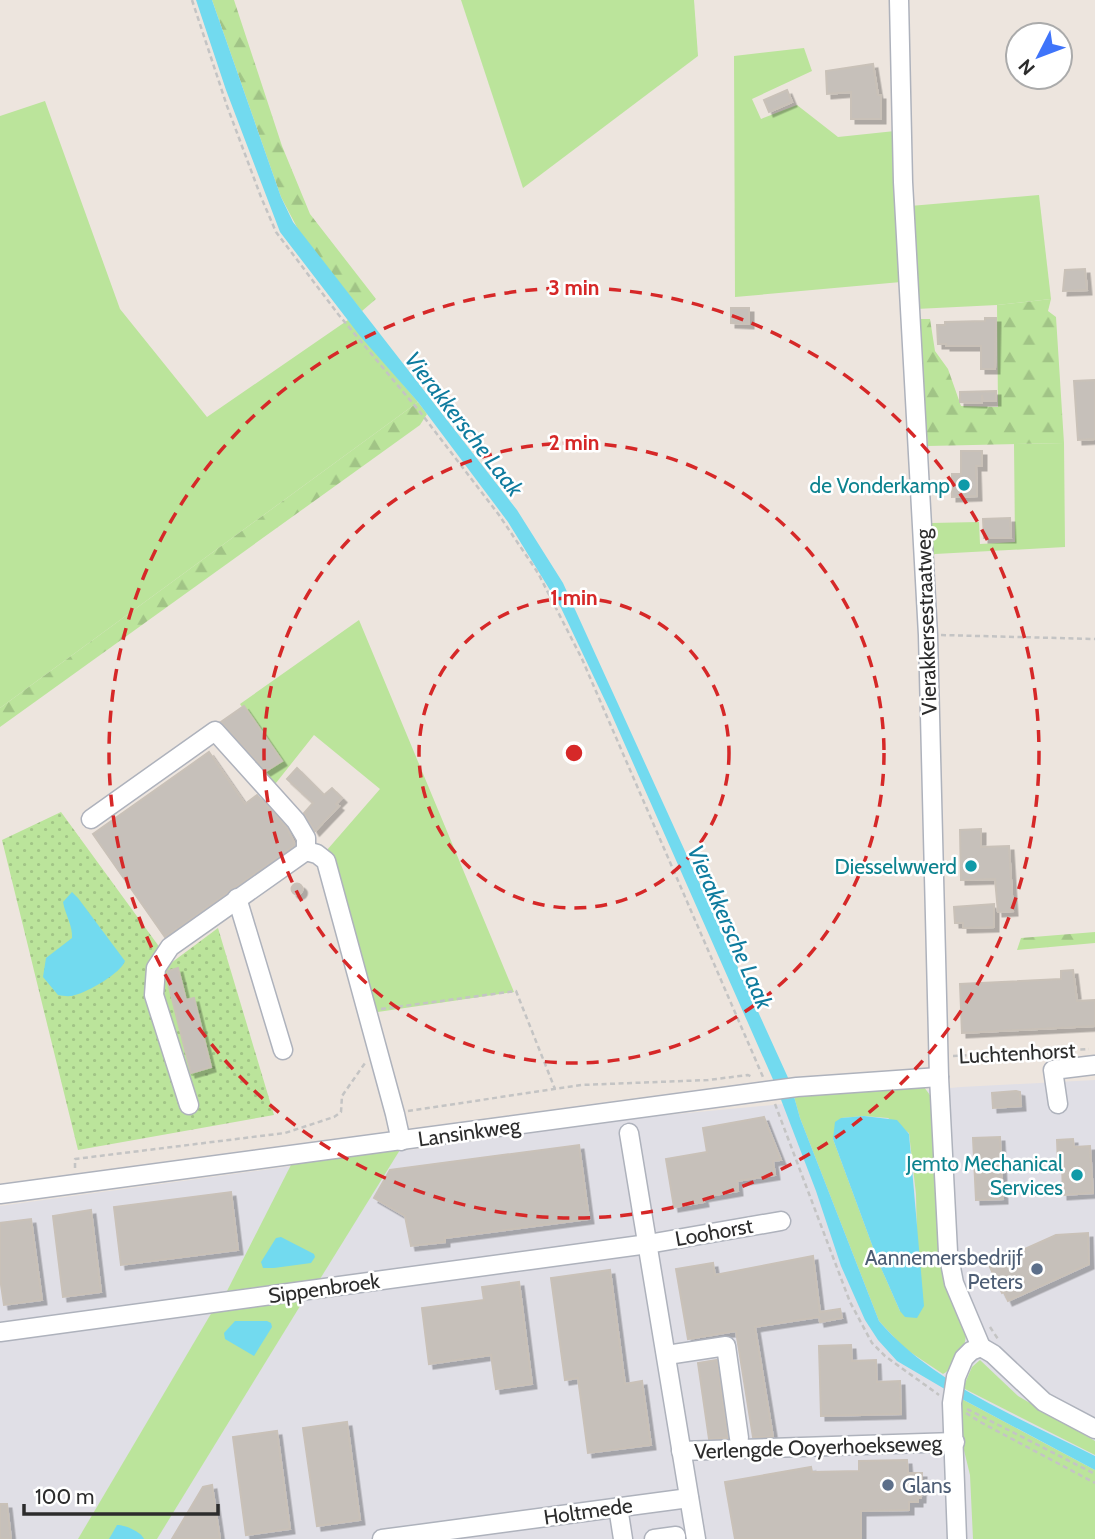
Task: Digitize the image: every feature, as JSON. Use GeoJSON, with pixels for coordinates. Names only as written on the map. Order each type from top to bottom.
{"type":"FeatureCollection","features":[{"type":"Feature","properties":{"kind":"street","name":"Vierakkersestraatweg"},"geometry":{"type":"LineString","coordinates":[[899,0],[902,182],[928,635],[939,1077],[949,1267],[981,1347]]}},
{"type":"Feature","properties":{"kind":"street"},"geometry":{"type":"LineString","coordinates":[[90,819],[215,731],[296,821],[306,838],[306,851]]}},
{"type":"Feature","properties":{"kind":"street"},"geometry":{"type":"LineString","coordinates":[[189,1105],[154,995],[156,968],[170,947],[306,851],[317,854],[326,861],[401,1141]]}},
{"type":"Feature","properties":{"kind":"street"},"geometry":{"type":"LineString","coordinates":[[237,898],[283,1050]]}},
{"type":"Feature","properties":{"kind":"street","name":"Luchtenhorst"},"geometry":{"type":"LineString","coordinates":[[1058,1104],[1053,1070],[1095,1065]]}},
{"type":"Feature","properties":{"kind":"street","name":"Lansinkweg"},"geometry":{"type":"LineString","coordinates":[[0,1194],[771,1090],[939,1077]]}},
{"type":"Feature","properties":{"kind":"street","name":"Loohorst"},"geometry":{"type":"LineString","coordinates":[[629,1133],[696,1539]]}},
{"type":"Feature","properties":{"kind":"street","name":"Loohorst"},"geometry":{"type":"LineString","coordinates":[[648,1244],[781,1221]]}},
{"type":"Feature","properties":{"kind":"street","name":"Sippenbroek"},"geometry":{"type":"LineString","coordinates":[[0,1332],[648,1244]]}},
{"type":"Feature","properties":{"kind":"street"},"geometry":{"type":"LineString","coordinates":[[667,1355],[726,1346],[739,1438]]}},
{"type":"Feature","properties":{"kind":"street"},"geometry":{"type":"LineString","coordinates":[[981,1347],[993,1354],[1044,1402],[1095,1429]]}},
{"type":"Feature","properties":{"kind":"street","name":"Verlengde Ooyerhoekseweg"},"geometry":{"type":"LineString","coordinates":[[957,1539],[952,1403],[956,1377],[964,1358],[981,1347]]}},
{"type":"Feature","properties":{"kind":"street","name":"Verlengde Ooyerhoekseweg"},"geometry":{"type":"LineString","coordinates":[[681,1451],[955,1442]]}},
{"type":"Feature","properties":{"kind":"street","name":"Holtmede"},"geometry":{"type":"LineString","coordinates":[[382,1539],[689,1498]]}},
{"type":"Feature","properties":{"kind":"street"},"geometry":{"type":"LineString","coordinates":[[618,1507],[623,1539]]}},
{"type":"Feature","properties":{"kind":"street"},"geometry":{"type":"LineString","coordinates":[[654,1539],[676,1536],[676,1539]]}},
{"type":"Feature","properties":{"kind":"path"},"geometry":{"type":"LineString","coordinates":[[192,0],[227,106],[276,232],[499,515],[538,573],[582,659],[766,1083],[748,1076],[582,1085],[395,1114]]}},
{"type":"Feature","properties":{"kind":"path"},"geometry":{"type":"LineString","coordinates":[[928,635],[1095,639]]}},
{"type":"Feature","properties":{"kind":"path"},"geometry":{"type":"LineString","coordinates":[[367,1011],[516,991],[555,1089]]}},
{"type":"Feature","properties":{"kind":"path","name":"Luchtenhorst"},"geometry":{"type":"LineString","coordinates":[[939,1056],[1095,1049]]}},
{"type":"Feature","properties":{"kind":"path"},"geometry":{"type":"LineString","coordinates":[[75,1169],[75,1159],[285,1133],[334,1117],[341,1112],[342,1096],[348,1085],[368,1061]]}},
{"type":"Feature","properties":{"kind":"path"},"geometry":{"type":"LineString","coordinates":[[771,1090],[850,1302],[872,1343],[894,1364],[982,1423],[1095,1483]]}},
{"type":"Feature","properties":{"kind":"path"},"geometry":{"type":"LineString","coordinates":[[989,1325],[1004,1349]]}},
{"type":"Feature","properties":{"kind":"path"},"geometry":{"type":"LineString","coordinates":[[952,1403],[977,1412],[1095,1474]]}},
{"type":"Feature","properties":{"kind":"shaded area"},"geometry":{"type":"Polygon","coordinates":[[[1095,1080],[1095,1539],[0,1539],[0,1206],[656,1116],[961,1087],[1095,1080]]]}},
{"type":"Feature","properties":{"kind":"green space"},"geometry":{"type":"Polygon","coordinates":[[[212,0],[234,0],[282,146],[310,214],[376,299],[362,311],[301,235],[281,197],[212,0]]]}},
{"type":"Feature","properties":{"kind":"green space"},"geometry":{"type":"Polygon","coordinates":[[[461,0],[694,0],[698,56],[523,188],[461,0]]]}},
{"type":"Feature","properties":{"kind":"green space"},"geometry":{"type":"Polygon","coordinates":[[[804,48],[812,71],[752,99],[761,119],[797,105],[838,137],[895,131],[896,224],[901,282],[735,297],[734,56],[804,48]]]}},
{"type":"Feature","properties":{"kind":"green space"},"geometry":{"type":"Polygon","coordinates":[[[45,101],[120,309],[207,417],[348,320],[418,402],[0,708],[0,116],[45,101]]]}},
{"type":"Feature","properties":{"kind":"green space"},"geometry":{"type":"Polygon","coordinates":[[[1039,195],[1051,299],[916,309],[910,206],[1039,195]]]}},
{"type":"Feature","properties":{"kind":"green space"},"geometry":{"type":"Polygon","coordinates":[[[1051,299],[1048,311],[1056,317],[1064,443],[928,446],[917,319],[930,319],[935,351],[948,369],[961,406],[998,407],[997,305],[1051,299]]]}},
{"type":"Feature","properties":{"kind":"green space"},"geometry":{"type":"Polygon","coordinates":[[[418,402],[427,414],[420,425],[0,727],[0,708],[418,402]]]}},
{"type":"Feature","properties":{"kind":"green space"},"geometry":{"type":"Polygon","coordinates":[[[1064,443],[1065,547],[932,556],[931,523],[979,522],[980,544],[1015,542],[1014,444],[1064,443]]]}},
{"type":"Feature","properties":{"kind":"green space"},"geometry":{"type":"Polygon","coordinates":[[[359,620],[514,992],[371,1013],[327,850],[380,789],[314,735],[272,788],[252,765],[272,749],[240,704],[359,620]]]}},
{"type":"Feature","properties":{"kind":"green space"},"geometry":{"type":"Polygon","coordinates":[[[61,812],[171,963],[218,928],[274,1115],[78,1150],[2,840],[61,812]]]}},
{"type":"Feature","properties":{"kind":"green space"},"geometry":{"type":"Polygon","coordinates":[[[1095,932],[1095,943],[1017,950],[1021,938],[1095,932]]]}},
{"type":"Feature","properties":{"kind":"green space"},"geometry":{"type":"Polygon","coordinates":[[[790,1082],[917,1084],[924,1087],[935,1102],[966,1332],[960,1356],[943,1374],[904,1348],[879,1321],[800,1118],[790,1082]],[[841,1118],[833,1139],[878,1261],[900,1311],[917,1240],[916,1194],[909,1133],[888,1118],[841,1118]]]}},
{"type":"Feature","properties":{"kind":"green space"},"geometry":{"type":"Polygon","coordinates":[[[403,1145],[320,1279],[227,1291],[294,1159],[403,1145]]]}},
{"type":"Feature","properties":{"kind":"green space"},"geometry":{"type":"Polygon","coordinates":[[[305,1298],[157,1539],[78,1539],[212,1312],[305,1298]]]}},
{"type":"Feature","properties":{"kind":"green space"},"geometry":{"type":"Polygon","coordinates":[[[980,1360],[1018,1396],[1095,1441],[1095,1455],[963,1388],[972,1367],[980,1360]]]}},
{"type":"Feature","properties":{"kind":"green space"},"geometry":{"type":"Polygon","coordinates":[[[958,1397],[1095,1470],[1095,1539],[973,1539],[970,1475],[961,1438],[958,1397]]]}},
{"type":"Feature","properties":{"kind":"water"},"geometry":{"type":"Polygon","coordinates":[[[196,0],[212,0],[281,197],[293,222],[517,510],[563,583],[790,1082],[800,1118],[879,1321],[901,1343],[952,1382],[1009,1414],[1095,1456],[1095,1470],[897,1361],[865,1320],[841,1266],[775,1084],[610,711],[561,608],[508,522],[418,402],[360,336],[280,232],[226,90],[196,0]]]}},
{"type":"Feature","properties":{"kind":"water"},"geometry":{"type":"Polygon","coordinates":[[[72,892],[125,961],[117,971],[95,986],[67,996],[58,995],[43,977],[46,958],[72,938],[63,902],[72,892]]]}},
{"type":"Feature","properties":{"kind":"water"},"geometry":{"type":"Polygon","coordinates":[[[864,1116],[897,1120],[909,1134],[924,1306],[917,1318],[905,1317],[900,1311],[878,1261],[833,1139],[835,1122],[841,1118],[864,1116]]]}},
{"type":"Feature","properties":{"kind":"water"},"geometry":{"type":"Polygon","coordinates":[[[281,1237],[314,1254],[311,1263],[263,1268],[261,1262],[276,1238],[281,1237]]]}},
{"type":"Feature","properties":{"kind":"water"},"geometry":{"type":"Polygon","coordinates":[[[235,1321],[271,1323],[272,1327],[254,1356],[225,1339],[224,1333],[235,1321]]]}},
{"type":"Feature","properties":{"kind":"water"},"geometry":{"type":"Polygon","coordinates":[[[117,1525],[133,1529],[144,1539],[109,1539],[117,1525]]]}},
{"type":"Feature","properties":{"kind":"building"},"geometry":{"type":"Polygon","coordinates":[[[873,64],[878,95],[881,95],[881,119],[851,119],[851,92],[827,94],[826,71],[873,64]]]}},
{"type":"Feature","properties":{"kind":"building"},"geometry":{"type":"Polygon","coordinates":[[[787,90],[792,102],[769,112],[764,100],[787,90]]]}},
{"type":"Feature","properties":{"kind":"building"},"geometry":{"type":"Polygon","coordinates":[[[1085,269],[1087,290],[1063,291],[1065,270],[1085,269]]]}},
{"type":"Feature","properties":{"kind":"building"},"geometry":{"type":"Polygon","coordinates":[[[731,308],[749,308],[749,324],[731,323],[731,308]]]}},
{"type":"Feature","properties":{"kind":"building"},"geometry":{"type":"Polygon","coordinates":[[[985,318],[996,318],[995,369],[981,369],[981,346],[938,344],[937,325],[945,325],[945,322],[985,321],[985,318]]]}},
{"type":"Feature","properties":{"kind":"building"},"geometry":{"type":"Polygon","coordinates":[[[1095,380],[1095,439],[1078,440],[1074,381],[1095,380]]]}},
{"type":"Feature","properties":{"kind":"building"},"geometry":{"type":"Polygon","coordinates":[[[996,391],[996,401],[983,401],[982,395],[982,403],[960,402],[960,392],[996,391]]]}},
{"type":"Feature","properties":{"kind":"building","name":"de Vonderkamp"},"geometry":{"type":"Polygon","coordinates":[[[961,451],[982,451],[982,466],[976,466],[977,496],[952,497],[952,474],[961,474],[961,451]]]}},
{"type":"Feature","properties":{"kind":"building"},"geometry":{"type":"Polygon","coordinates":[[[1010,518],[1011,538],[984,538],[983,519],[1010,518]]]}},
{"type":"Feature","properties":{"kind":"building"},"geometry":{"type":"Polygon","coordinates":[[[244,706],[282,761],[266,771],[221,722],[244,706]]]}},
{"type":"Feature","properties":{"kind":"building"},"geometry":{"type":"Polygon","coordinates":[[[209,752],[245,804],[257,795],[287,828],[295,845],[165,937],[93,834],[209,752]]]}},
{"type":"Feature","properties":{"kind":"building"},"geometry":{"type":"Polygon","coordinates":[[[297,768],[324,795],[332,788],[342,798],[336,804],[339,806],[315,831],[304,813],[313,803],[287,779],[297,768]]]}},
{"type":"Feature","properties":{"kind":"building"},"geometry":{"type":"Polygon","coordinates":[[[981,829],[981,847],[1009,846],[1013,911],[998,912],[995,879],[961,880],[960,830],[981,829]]]}},
{"type":"Feature","properties":{"kind":"building"},"geometry":{"type":"Polygon","coordinates":[[[297,883],[303,889],[297,895],[291,889],[297,883]]]}},
{"type":"Feature","properties":{"kind":"building"},"geometry":{"type":"Polygon","coordinates":[[[994,904],[994,927],[963,928],[963,923],[955,923],[954,907],[994,904]]]}},
{"type":"Feature","properties":{"kind":"building"},"geometry":{"type":"Polygon","coordinates":[[[178,968],[186,1000],[194,998],[211,1067],[191,1073],[167,979],[168,971],[178,968]]]}},
{"type":"Feature","properties":{"kind":"building"},"geometry":{"type":"Polygon","coordinates":[[[1073,970],[1077,1001],[1095,1000],[1095,1026],[962,1033],[960,984],[1061,979],[1061,971],[1073,970]]]}},
{"type":"Feature","properties":{"kind":"building"},"geometry":{"type":"Polygon","coordinates":[[[1020,1092],[1021,1106],[993,1108],[992,1093],[1020,1092]]]}},
{"type":"Feature","properties":{"kind":"building"},"geometry":{"type":"Polygon","coordinates":[[[764,1117],[781,1160],[773,1161],[775,1175],[737,1181],[738,1191],[703,1197],[704,1202],[674,1207],[666,1159],[707,1152],[703,1128],[764,1117]]]}},
{"type":"Feature","properties":{"kind":"building"},"geometry":{"type":"Polygon","coordinates":[[[1000,1137],[1003,1199],[976,1200],[973,1138],[1000,1137]]]}},
{"type":"Feature","properties":{"kind":"building","name":"Jemto Mechanical Services"},"geometry":{"type":"Polygon","coordinates":[[[1073,1139],[1074,1147],[1090,1146],[1093,1193],[1063,1195],[1062,1164],[1058,1164],[1057,1140],[1073,1139]]]}},
{"type":"Feature","properties":{"kind":"building"},"geometry":{"type":"Polygon","coordinates":[[[579,1145],[589,1219],[445,1238],[445,1242],[411,1246],[405,1216],[374,1198],[390,1170],[579,1145]]]}},
{"type":"Feature","properties":{"kind":"building"},"geometry":{"type":"Polygon","coordinates":[[[231,1192],[238,1250],[121,1265],[114,1207],[231,1192]]]}},
{"type":"Feature","properties":{"kind":"building"},"geometry":{"type":"Polygon","coordinates":[[[91,1210],[101,1292],[63,1297],[53,1216],[91,1210]]]}},
{"type":"Feature","properties":{"kind":"building"},"geometry":{"type":"Polygon","coordinates":[[[31,1219],[42,1300],[4,1305],[0,1278],[0,1223],[31,1219]]]}},
{"type":"Feature","properties":{"kind":"building"},"geometry":{"type":"Polygon","coordinates":[[[1088,1233],[1089,1264],[1008,1301],[989,1265],[990,1260],[1005,1253],[1007,1257],[1056,1235],[1088,1233]]]}},
{"type":"Feature","properties":{"kind":"building"},"geometry":{"type":"Polygon","coordinates":[[[813,1256],[820,1312],[840,1309],[842,1318],[820,1322],[819,1317],[755,1327],[773,1437],[753,1437],[736,1331],[688,1339],[676,1269],[713,1263],[715,1275],[813,1256]]]}},
{"type":"Feature","properties":{"kind":"building"},"geometry":{"type":"Polygon","coordinates":[[[610,1270],[625,1384],[642,1381],[651,1445],[588,1453],[578,1378],[565,1380],[551,1278],[610,1270]]]}},
{"type":"Feature","properties":{"kind":"building"},"geometry":{"type":"Polygon","coordinates":[[[519,1282],[532,1384],[496,1389],[491,1355],[429,1364],[422,1308],[484,1300],[482,1287],[519,1282]]]}},
{"type":"Feature","properties":{"kind":"building"},"geometry":{"type":"Polygon","coordinates":[[[851,1345],[852,1361],[876,1360],[877,1382],[900,1381],[901,1414],[821,1416],[819,1346],[851,1345]]]}},
{"type":"Feature","properties":{"kind":"building"},"geometry":{"type":"Polygon","coordinates":[[[717,1360],[728,1438],[709,1439],[698,1363],[717,1360]]]}},
{"type":"Feature","properties":{"kind":"building"},"geometry":{"type":"Polygon","coordinates":[[[347,1422],[360,1520],[317,1526],[303,1428],[347,1422]]]}},
{"type":"Feature","properties":{"kind":"building"},"geometry":{"type":"Polygon","coordinates":[[[277,1431],[290,1529],[246,1535],[233,1437],[277,1431]]]}},
{"type":"Feature","properties":{"kind":"building"},"geometry":{"type":"Polygon","coordinates":[[[907,1460],[908,1473],[922,1473],[921,1498],[918,1498],[918,1502],[909,1502],[909,1510],[861,1511],[861,1539],[735,1539],[725,1482],[811,1467],[812,1472],[859,1471],[859,1461],[907,1460]]]}},
{"type":"Feature","properties":{"kind":"building"},"geometry":{"type":"Polygon","coordinates":[[[212,1485],[220,1539],[172,1539],[203,1487],[212,1485]]]}},
{"type":"Feature","properties":{"kind":"building"},"geometry":{"type":"Polygon","coordinates":[[[0,1504],[7,1504],[11,1539],[0,1539],[0,1504]]]}},
{"type":"Feature","properties":{"kind":"place","name":"de Vonderkamp"},"geometry":{"type":"Point","coordinates":[964,485]}},
{"type":"Feature","properties":{"kind":"place","name":"Diesselwwerd"},"geometry":{"type":"Point","coordinates":[971,866]}},
{"type":"Feature","properties":{"kind":"place","name":"Jemto Mechanical Services"},"geometry":{"type":"Point","coordinates":[1077,1175]}},
{"type":"Feature","properties":{"kind":"place","name":"Aannemersbedrijf Peters"},"geometry":{"type":"Point","coordinates":[1037,1269]}},
{"type":"Feature","properties":{"kind":"place","name":"Glans"},"geometry":{"type":"Point","coordinates":[888,1485]}},
{"type":"Feature","properties":{"kind":"water label","name":"Vierakkersche Laak"},"geometry":{"type":"Point","coordinates":[464,424]}},
{"type":"Feature","properties":{"kind":"water label","name":"Vierakkersche Laak"},"geometry":{"type":"Point","coordinates":[730,927]}}]}
